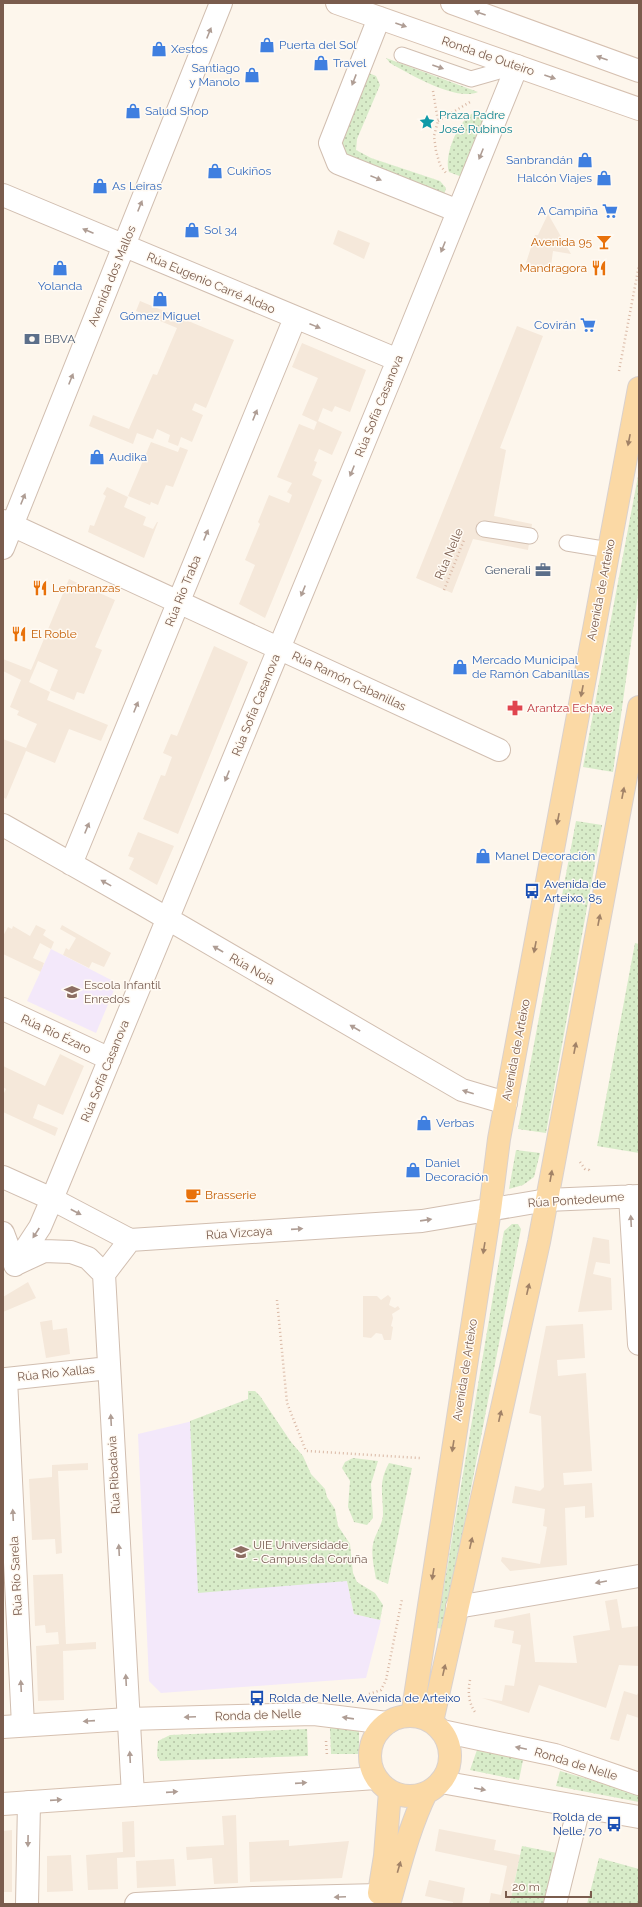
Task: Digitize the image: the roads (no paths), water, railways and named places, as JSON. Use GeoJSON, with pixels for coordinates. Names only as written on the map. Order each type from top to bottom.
{"type":"FeatureCollection","features":[{"type":"Feature","properties":{"kind":"main road","name":"Avenida de Arteixo"},"geometry":{"type":"LineString","coordinates":[[428,1723],[490,1210],[506,1103],[639,388]]}},
{"type":"Feature","properties":{"kind":"main road"},"geometry":{"type":"LineString","coordinates":[[428,1723],[457,1607],[547,1200],[634,763],[639,707]]}},
{"type":"Feature","properties":{"kind":"main road"},"geometry":{"type":"LineString","coordinates":[[398,1717],[428,1723],[449,1743],[451,1757],[448,1770],[434,1787],[412,1828],[382,1901],[386,1852],[383,1785],[371,1766],[370,1755],[372,1742],[378,1732],[387,1723],[398,1717]]}},
{"type":"Feature","properties":{"kind":"main road"},"geometry":{"type":"LineString","coordinates":[[383,1785],[402,1795],[414,1796],[434,1787]]}},
{"type":"Feature","properties":{"kind":"street","name":"Avenida dos Mallos"},"geometry":{"type":"LineString","coordinates":[[3,548],[8,523],[124,247],[221,3]]}},
{"type":"Feature","properties":{"kind":"street","name":"Ronda de Outeiro"},"geometry":{"type":"LineString","coordinates":[[337,3],[639,109]]}},
{"type":"Feature","properties":{"kind":"street"},"geometry":{"type":"LineString","coordinates":[[452,3],[639,71]]}},
{"type":"Feature","properties":{"kind":"street"},"geometry":{"type":"LineString","coordinates":[[379,18],[330,143],[338,163],[450,208],[517,66]]}},
{"type":"Feature","properties":{"kind":"street","name":"Rúa Eugenio Carré Aldao"},"geometry":{"type":"LineString","coordinates":[[3,195],[124,247],[398,360]]}},
{"type":"Feature","properties":{"kind":"street","name":"Rúa Sofía Casanova"},"geometry":{"type":"LineString","coordinates":[[9,1268],[40,1227],[52,1199],[398,360],[450,208]]}},
{"type":"Feature","properties":{"kind":"street","name":"Rúa Río Traba"},"geometry":{"type":"LineString","coordinates":[[71,864],[295,318]]}},
{"type":"Feature","properties":{"kind":"street","name":"Rúa Ramón Cabanillas"},"geometry":{"type":"LineString","coordinates":[[8,523],[499,750]]}},
{"type":"Feature","properties":{"kind":"street","name":"Rúa Noia"},"geometry":{"type":"LineString","coordinates":[[3,826],[168,919],[462,1090],[506,1103]]}},
{"type":"Feature","properties":{"kind":"street","name":"Rúa Río Ézaro"},"geometry":{"type":"LineString","coordinates":[[3,1009],[110,1059]]}},
{"type":"Feature","properties":{"kind":"street"},"geometry":{"type":"LineString","coordinates":[[3,1177],[52,1199],[130,1240],[104,1274],[88,1258],[71,1252],[44,1251],[9,1268],[3,1233]]}},
{"type":"Feature","properties":{"kind":"street"},"geometry":{"type":"LineString","coordinates":[[634,1196],[639,1344]]}},
{"type":"Feature","properties":{"kind":"street","name":"Rúa Pontedeume"},"geometry":{"type":"LineString","coordinates":[[490,1210],[547,1200],[634,1196]]}},
{"type":"Feature","properties":{"kind":"street","name":"Rúa Vizcaya"},"geometry":{"type":"LineString","coordinates":[[130,1240],[422,1221],[490,1210]]}},
{"type":"Feature","properties":{"kind":"street","name":"Rúa Ribadavia"},"geometry":{"type":"LineString","coordinates":[[104,1274],[128,1719]]}},
{"type":"Feature","properties":{"kind":"street","name":"Rúa Río Xallas"},"geometry":{"type":"LineString","coordinates":[[5,1379],[109,1368]]}},
{"type":"Feature","properties":{"kind":"street","name":"Rúa Río Sarela"},"geometry":{"type":"LineString","coordinates":[[5,1379],[13,1726]]}},
{"type":"Feature","properties":{"kind":"street"},"geometry":{"type":"LineString","coordinates":[[457,1607],[639,1576]]}},
{"type":"Feature","properties":{"kind":"street","name":"Ronda de Nelle"},"geometry":{"type":"LineString","coordinates":[[13,1726],[128,1719],[324,1714],[387,1723]]}},
{"type":"Feature","properties":{"kind":"street"},"geometry":{"type":"LineString","coordinates":[[128,1719],[133,1795]]}},
{"type":"Feature","properties":{"kind":"street","name":"Ronda de Nelle"},"geometry":{"type":"LineString","coordinates":[[428,1723],[555,1756],[639,1784]]}},
{"type":"Feature","properties":{"kind":"street"},"geometry":{"type":"LineString","coordinates":[[3,1804],[329,1781],[383,1785]]}},
{"type":"Feature","properties":{"kind":"street"},"geometry":{"type":"LineString","coordinates":[[434,1787],[579,1807],[639,1817]]}},
{"type":"Feature","properties":{"kind":"street"},"geometry":{"type":"LineString","coordinates":[[27,1904],[29,1802]]}},
{"type":"Feature","properties":{"kind":"street"},"geometry":{"type":"LineString","coordinates":[[555,1904],[579,1807]]}},
{"type":"Feature","properties":{"kind":"street"},"geometry":{"type":"LineString","coordinates":[[136,1904],[253,1901],[382,1901]]}},
{"type":"Feature","properties":{"kind":"lane"},"geometry":{"type":"LineString","coordinates":[[402,55],[471,79],[517,66]]}},
{"type":"Feature","properties":{"kind":"lane"},"geometry":{"type":"LineString","coordinates":[[484,529],[530,536]]}},
{"type":"Feature","properties":{"kind":"lane"},"geometry":{"type":"LineString","coordinates":[[567,543],[609,550]]}},
{"type":"Feature","properties":{"kind":"place","name":"Puerta del Sol"},"geometry":{"type":"Point","coordinates":[267,45]}},
{"type":"Feature","properties":{"kind":"place","name":"Xestos"},"geometry":{"type":"Point","coordinates":[159,49]}},
{"type":"Feature","properties":{"kind":"place","name":"Travel"},"geometry":{"type":"Point","coordinates":[321,63]}},
{"type":"Feature","properties":{"kind":"place","name":"Santiago y Manolo"},"geometry":{"type":"Point","coordinates":[252,75]}},
{"type":"Feature","properties":{"kind":"place","name":"Salud Shop"},"geometry":{"type":"Point","coordinates":[133,111]}},
{"type":"Feature","properties":{"kind":"place","name":"Praza Padre José Rubinos"},"geometry":{"type":"Point","coordinates":[427,122]}},
{"type":"Feature","properties":{"kind":"place","name":"Sanbrandán"},"geometry":{"type":"Point","coordinates":[585,160]}},
{"type":"Feature","properties":{"kind":"place","name":"Cukiños"},"geometry":{"type":"Point","coordinates":[215,171]}},
{"type":"Feature","properties":{"kind":"place","name":"Halcón Viajes"},"geometry":{"type":"Point","coordinates":[604,178]}},
{"type":"Feature","properties":{"kind":"place","name":"As Leiras"},"geometry":{"type":"Point","coordinates":[100,186]}},
{"type":"Feature","properties":{"kind":"place","name":"A Campiña"},"geometry":{"type":"Point","coordinates":[610,211]}},
{"type":"Feature","properties":{"kind":"place","name":"Sol 34"},"geometry":{"type":"Point","coordinates":[192,230]}},
{"type":"Feature","properties":{"kind":"place","name":"Avenida 95"},"geometry":{"type":"Point","coordinates":[604,242]}},
{"type":"Feature","properties":{"kind":"place","name":"Yolanda"},"geometry":{"type":"Point","coordinates":[60,268]}},
{"type":"Feature","properties":{"kind":"place","name":"Mandragora"},"geometry":{"type":"Point","coordinates":[599,268]}},
{"type":"Feature","properties":{"kind":"place","name":"Gómez Miguel"},"geometry":{"type":"Point","coordinates":[160,299]}},
{"type":"Feature","properties":{"kind":"place","name":"Covirán"},"geometry":{"type":"Point","coordinates":[588,325]}},
{"type":"Feature","properties":{"kind":"place","name":"BBVA"},"geometry":{"type":"Point","coordinates":[32,339]}},
{"type":"Feature","properties":{"kind":"place","name":"Audika"},"geometry":{"type":"Point","coordinates":[97,457]}},
{"type":"Feature","properties":{"kind":"place","name":"Generali"},"geometry":{"type":"Point","coordinates":[543,570]}},
{"type":"Feature","properties":{"kind":"place","name":"Lembranzas"},"geometry":{"type":"Point","coordinates":[40,588]}},
{"type":"Feature","properties":{"kind":"place","name":"El Roble"},"geometry":{"type":"Point","coordinates":[19,634]}},
{"type":"Feature","properties":{"kind":"place","name":"Mercado Municipal de Ramón Cabanillas"},"geometry":{"type":"Point","coordinates":[460,667]}},
{"type":"Feature","properties":{"kind":"place","name":"Arantza Echave"},"geometry":{"type":"Point","coordinates":[515,708]}},
{"type":"Feature","properties":{"kind":"place","name":"Manel Decoración"},"geometry":{"type":"Point","coordinates":[483,856]}},
{"type":"Feature","properties":{"kind":"place","name":"Avenida de Arteixo, 85"},"geometry":{"type":"Point","coordinates":[532,891]}},
{"type":"Feature","properties":{"kind":"place","name":"Escola Infantil Enredos"},"geometry":{"type":"Point","coordinates":[72,992]}},
{"type":"Feature","properties":{"kind":"place","name":"Verbas"},"geometry":{"type":"Point","coordinates":[424,1123]}},
{"type":"Feature","properties":{"kind":"place","name":"Daniel Decoración"},"geometry":{"type":"Point","coordinates":[413,1170]}},
{"type":"Feature","properties":{"kind":"place","name":"Brasserie"},"geometry":{"type":"Point","coordinates":[193,1195]}},
{"type":"Feature","properties":{"kind":"place","name":"UIE Universidade - Campus da Coruña"},"geometry":{"type":"Point","coordinates":[241,1552]}},
{"type":"Feature","properties":{"kind":"place","name":"Rolda de Nelle, Avenida de Arteixo"},"geometry":{"type":"Point","coordinates":[257,1698]}},
{"type":"Feature","properties":{"kind":"place","name":"Rolda de Nelle, 70"},"geometry":{"type":"Point","coordinates":[614,1824]}}]}
